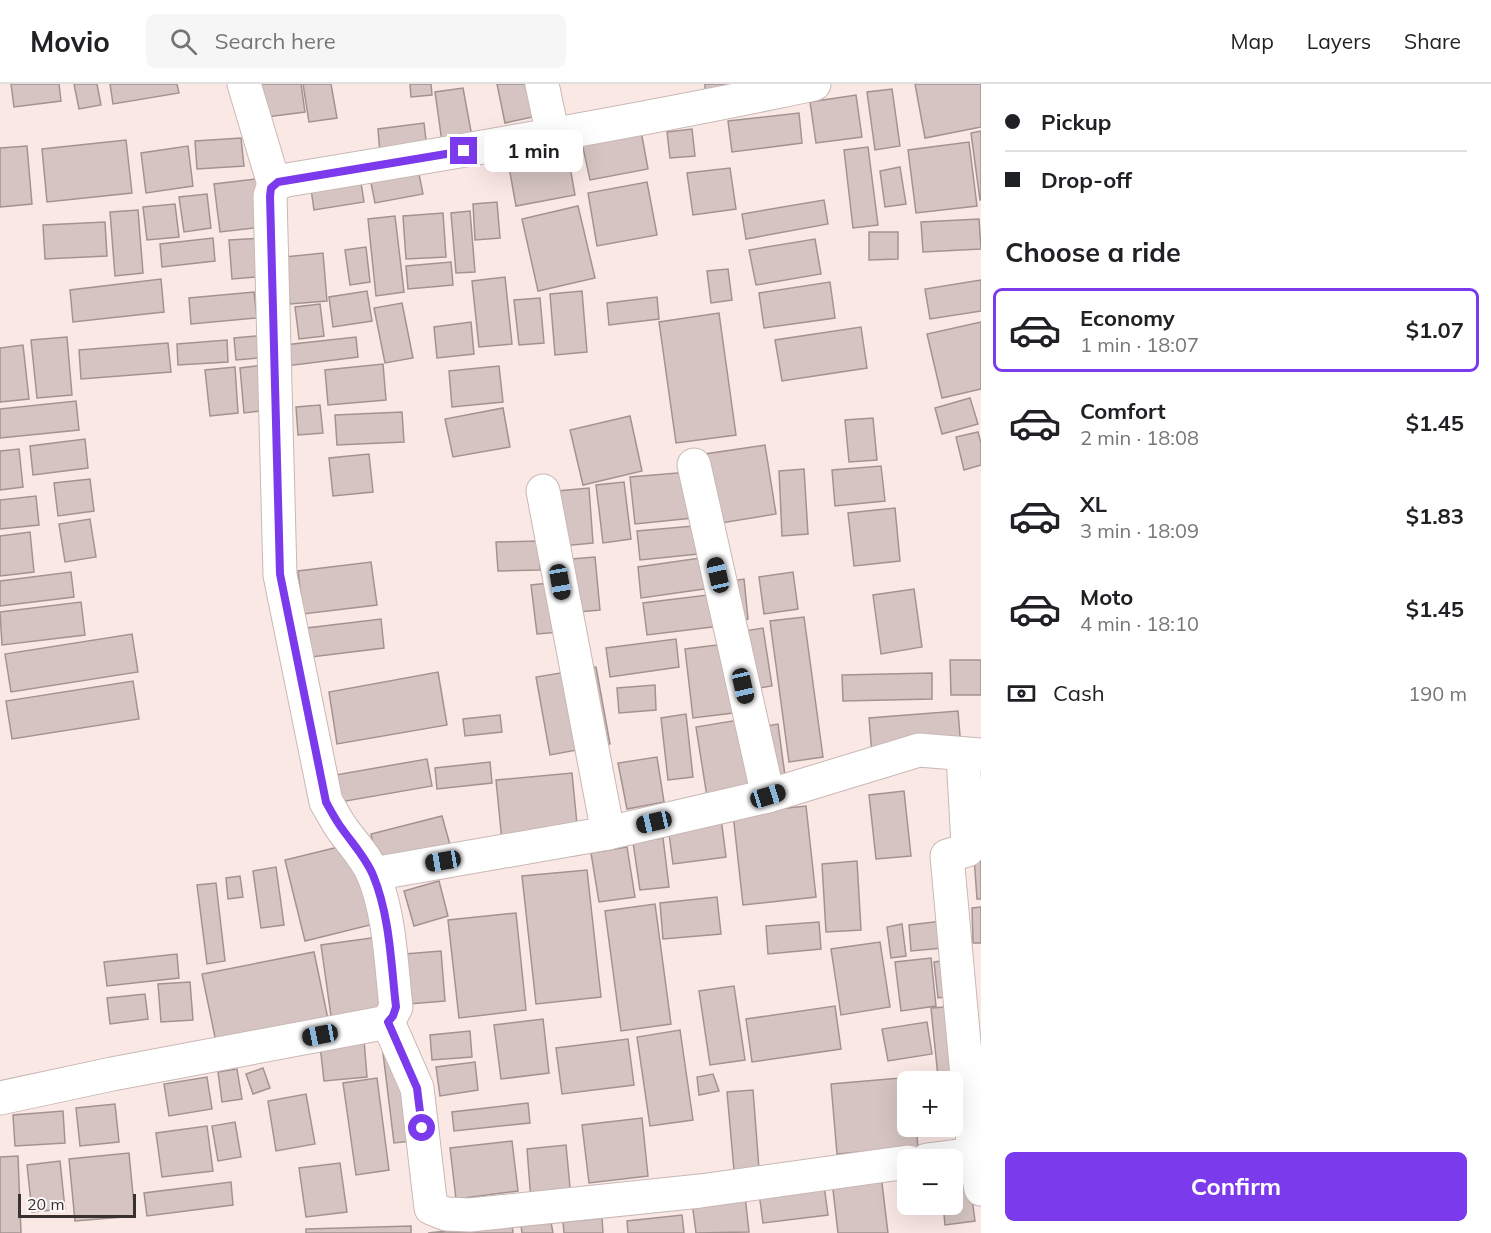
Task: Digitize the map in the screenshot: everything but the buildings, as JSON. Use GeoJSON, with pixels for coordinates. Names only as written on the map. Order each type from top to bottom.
{"type":"FeatureCollection","features":[{"type":"Feature","properties":{"kind":"street"},"geometry":{"type":"LineString","coordinates":[[0,1098],[112,1074],[388,1022],[396,1007],[386,918],[373,874],[326,802],[280,574],[270,196],[274,184],[244,84]]}},
{"type":"Feature","properties":{"kind":"street"},"geometry":{"type":"LineString","coordinates":[[542,84],[553,136]]}},
{"type":"Feature","properties":{"kind":"street"},"geometry":{"type":"LineString","coordinates":[[274,184],[553,136],[695,96],[814,84]]}},
{"type":"Feature","properties":{"kind":"street"},"geometry":{"type":"LineString","coordinates":[[694,465],[768,796]]}},
{"type":"Feature","properties":{"kind":"street"},"geometry":{"type":"LineString","coordinates":[[543,491],[608,832]]}},
{"type":"Feature","properties":{"kind":"street"},"geometry":{"type":"LineString","coordinates":[[373,874],[608,832],[768,796],[919,750],[972,754],[967,850],[947,856],[981,1189]]}},
{"type":"Feature","properties":{"kind":"street"},"geometry":{"type":"LineString","coordinates":[[388,1022],[417,1088],[431,1208],[447,1214],[470,1215],[700,1191],[897,1164]]}},
{"type":"Feature","properties":{"kind":"route"},"geometry":{"type":"LineString","coordinates":[[422,1128],[417,1088],[388,1022],[396,1007],[386,918],[380,894],[373,874],[326,802],[280,574],[270,196],[271,188],[278,182],[464,151]]}}]}
